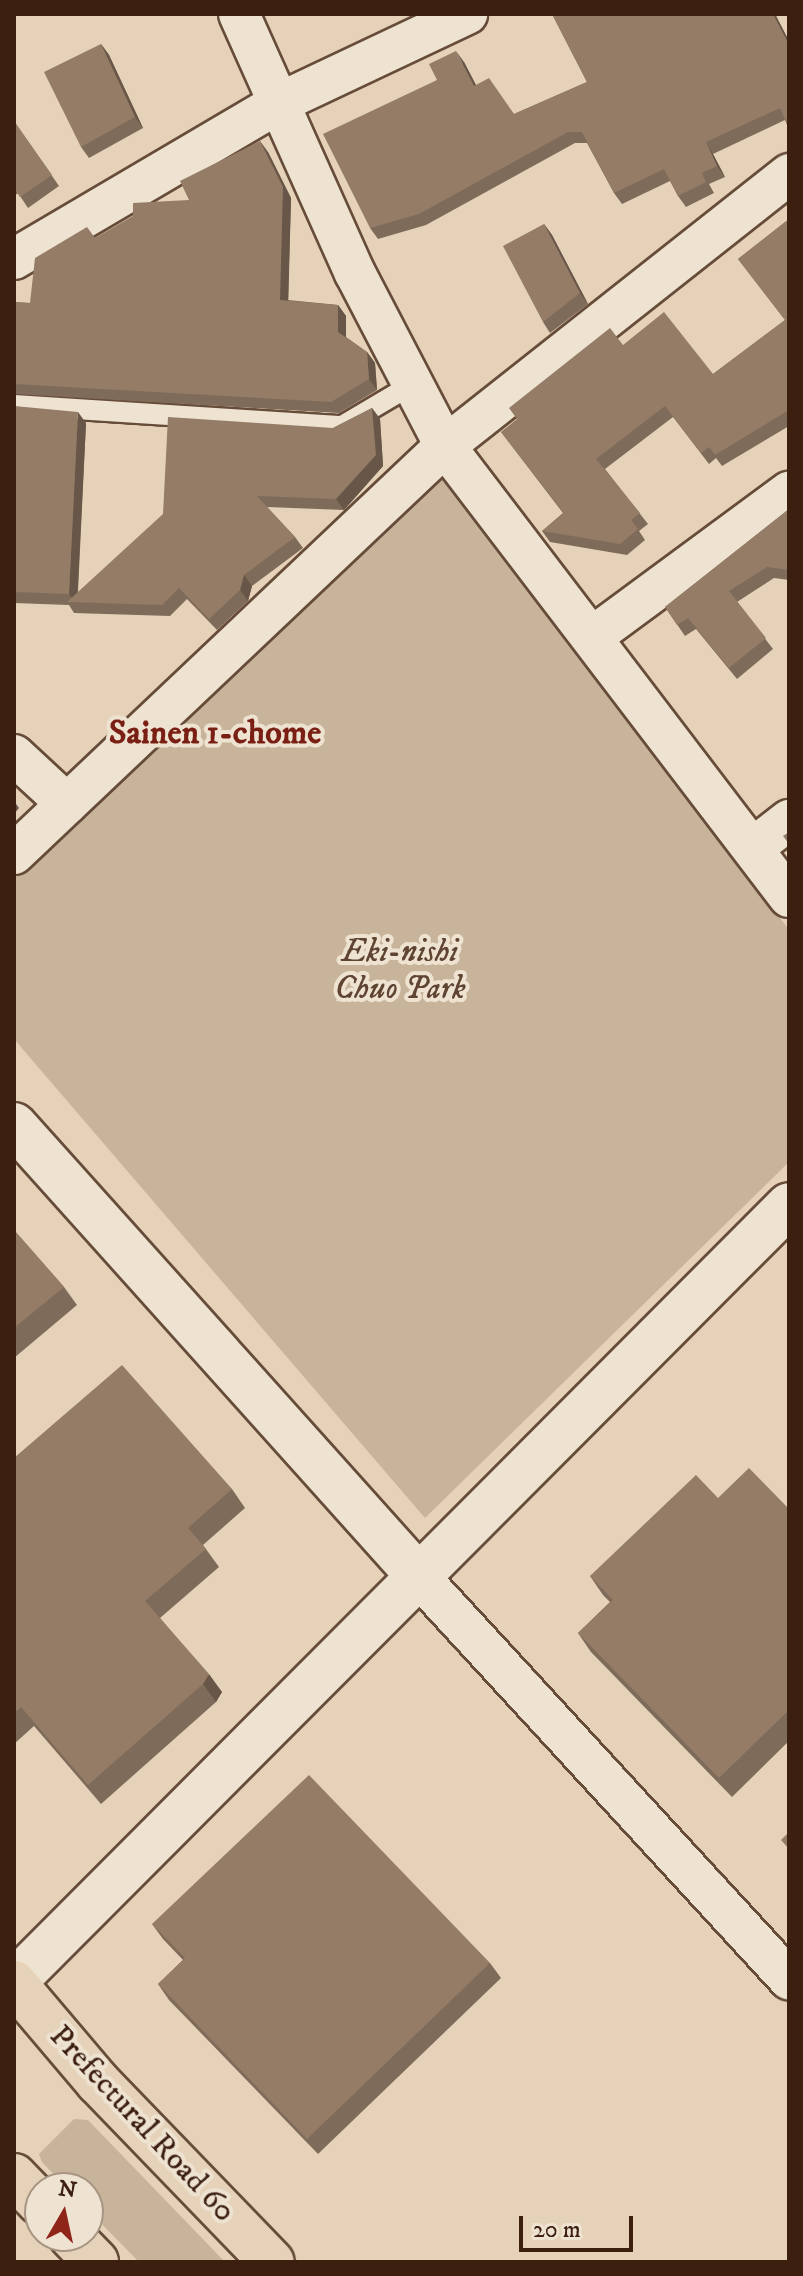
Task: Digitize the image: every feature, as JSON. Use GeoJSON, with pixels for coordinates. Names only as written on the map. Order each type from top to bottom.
{"type":"FeatureCollection","features":[{"type":"Feature","properties":{"kind":"main road","name":"Prefectural Road 60"},"geometry":{"type":"LineString","coordinates":[[14,1983],[98,2082],[272,2262]]}},
{"type":"Feature","properties":{"kind":"street"},"geometry":{"type":"LineString","coordinates":[[239,14],[445,446],[789,897]]}},
{"type":"Feature","properties":{"kind":"street"},"geometry":{"type":"LineString","coordinates":[[14,259],[281,102],[467,14]]}},
{"type":"Feature","properties":{"kind":"street"},"geometry":{"type":"LineString","coordinates":[[14,854],[445,446],[789,174]]}},
{"type":"Feature","properties":{"kind":"street"},"geometry":{"type":"LineString","coordinates":[[592,637],[789,492]]}},
{"type":"Feature","properties":{"kind":"street"},"geometry":{"type":"LineString","coordinates":[[14,755],[67,804]]}},
{"type":"Feature","properties":{"kind":"street"},"geometry":{"type":"LineString","coordinates":[[753,848],[789,820]]}},
{"type":"Feature","properties":{"kind":"street"},"geometry":{"type":"LineString","coordinates":[[14,1125],[421,1579],[789,1979]]}},
{"type":"Feature","properties":{"kind":"street"},"geometry":{"type":"LineString","coordinates":[[14,1983],[421,1579],[789,1205]]}},
{"type":"Feature","properties":{"kind":"lane"},"geometry":{"type":"LineString","coordinates":[[14,405],[342,426],[413,384]]}},
{"type":"Feature","properties":{"kind":"green space","name":"Eki-nishi Chuo Park"},"geometry":{"type":"Polygon","coordinates":[[[445,464],[789,930],[789,1162],[425,1518],[14,1039],[14,874],[445,464]]]}},
{"type":"Feature","properties":{"kind":"green space"},"geometry":{"type":"Polygon","coordinates":[[[74,2119],[88,2120],[225,2262],[139,2262],[104,2226],[104,2172],[52,2172],[39,2154],[74,2119]]]}},
{"type":"Feature","properties":{"kind":"building"},"geometry":{"type":"Polygon","coordinates":[[[552,14],[773,14],[789,45],[789,126],[780,108],[706,142],[717,166],[702,173],[706,182],[678,196],[664,169],[614,193],[582,132],[568,132],[419,214],[370,228],[323,134],[437,80],[429,64],[456,51],[474,86],[489,78],[514,114],[587,82],[552,14]]]}},
{"type":"Feature","properties":{"kind":"building"},"geometry":{"type":"Polygon","coordinates":[[[101,44],[135,117],[81,147],[44,72],[101,44]]]}},
{"type":"Feature","properties":{"kind":"building"},"geometry":{"type":"Polygon","coordinates":[[[14,121],[52,175],[20,197],[14,188],[14,121]]]}},
{"type":"Feature","properties":{"kind":"building"},"geometry":{"type":"Polygon","coordinates":[[[260,141],[283,187],[280,300],[338,305],[338,332],[367,352],[369,379],[331,402],[14,384],[14,302],[30,303],[35,258],[87,227],[95,238],[133,216],[133,203],[189,200],[180,181],[260,141]]]}},
{"type":"Feature","properties":{"kind":"building"},"geometry":{"type":"Polygon","coordinates":[[[789,219],[789,410],[715,455],[709,447],[701,453],[665,406],[596,459],[640,513],[631,520],[638,529],[620,544],[542,531],[564,513],[501,432],[517,419],[509,408],[610,328],[623,345],[664,312],[713,374],[785,320],[738,259],[789,219]]]}},
{"type":"Feature","properties":{"kind":"building"},"geometry":{"type":"Polygon","coordinates":[[[544,224],[580,293],[543,322],[503,246],[544,224]]]}},
{"type":"Feature","properties":{"kind":"building"},"geometry":{"type":"Polygon","coordinates":[[[14,406],[78,412],[69,594],[14,592],[14,406]]]}},
{"type":"Feature","properties":{"kind":"building"},"geometry":{"type":"Polygon","coordinates":[[[372,408],[376,455],[336,499],[257,496],[295,537],[244,575],[240,590],[209,619],[179,588],[162,605],[67,602],[163,514],[168,417],[333,428],[372,408]]]}},
{"type":"Feature","properties":{"kind":"building"},"geometry":{"type":"Polygon","coordinates":[[[789,509],[789,570],[767,567],[729,591],[766,638],[729,668],[688,618],[677,625],[665,607],[789,509]]]}},
{"type":"Feature","properties":{"kind":"building"},"geometry":{"type":"Polygon","coordinates":[[[14,1230],[64,1287],[14,1328],[14,1230]]]}},
{"type":"Feature","properties":{"kind":"building"},"geometry":{"type":"Polygon","coordinates":[[[122,1365],[232,1489],[188,1528],[206,1549],[145,1601],[209,1674],[203,1684],[88,1785],[21,1707],[14,1713],[14,1458],[122,1365]]]}},
{"type":"Feature","properties":{"kind":"building"},"geometry":{"type":"Polygon","coordinates":[[[749,1468],[789,1509],[789,1710],[719,1778],[578,1633],[613,1600],[590,1576],[696,1475],[718,1498],[749,1468]]]}},
{"type":"Feature","properties":{"kind":"building"},"geometry":{"type":"Polygon","coordinates":[[[309,1775],[490,1963],[307,2139],[158,1984],[185,1958],[152,1924],[309,1775]]]}},
{"type":"Feature","properties":{"kind":"building"},"geometry":{"type":"Polygon","coordinates":[[[789,1832],[789,1849],[781,1840],[789,1832]]]}},
{"type":"Feature","properties":{"kind":"district","name":"Sainen 1-chome"},"geometry":{"type":"Point","coordinates":[215,734]}}]}
